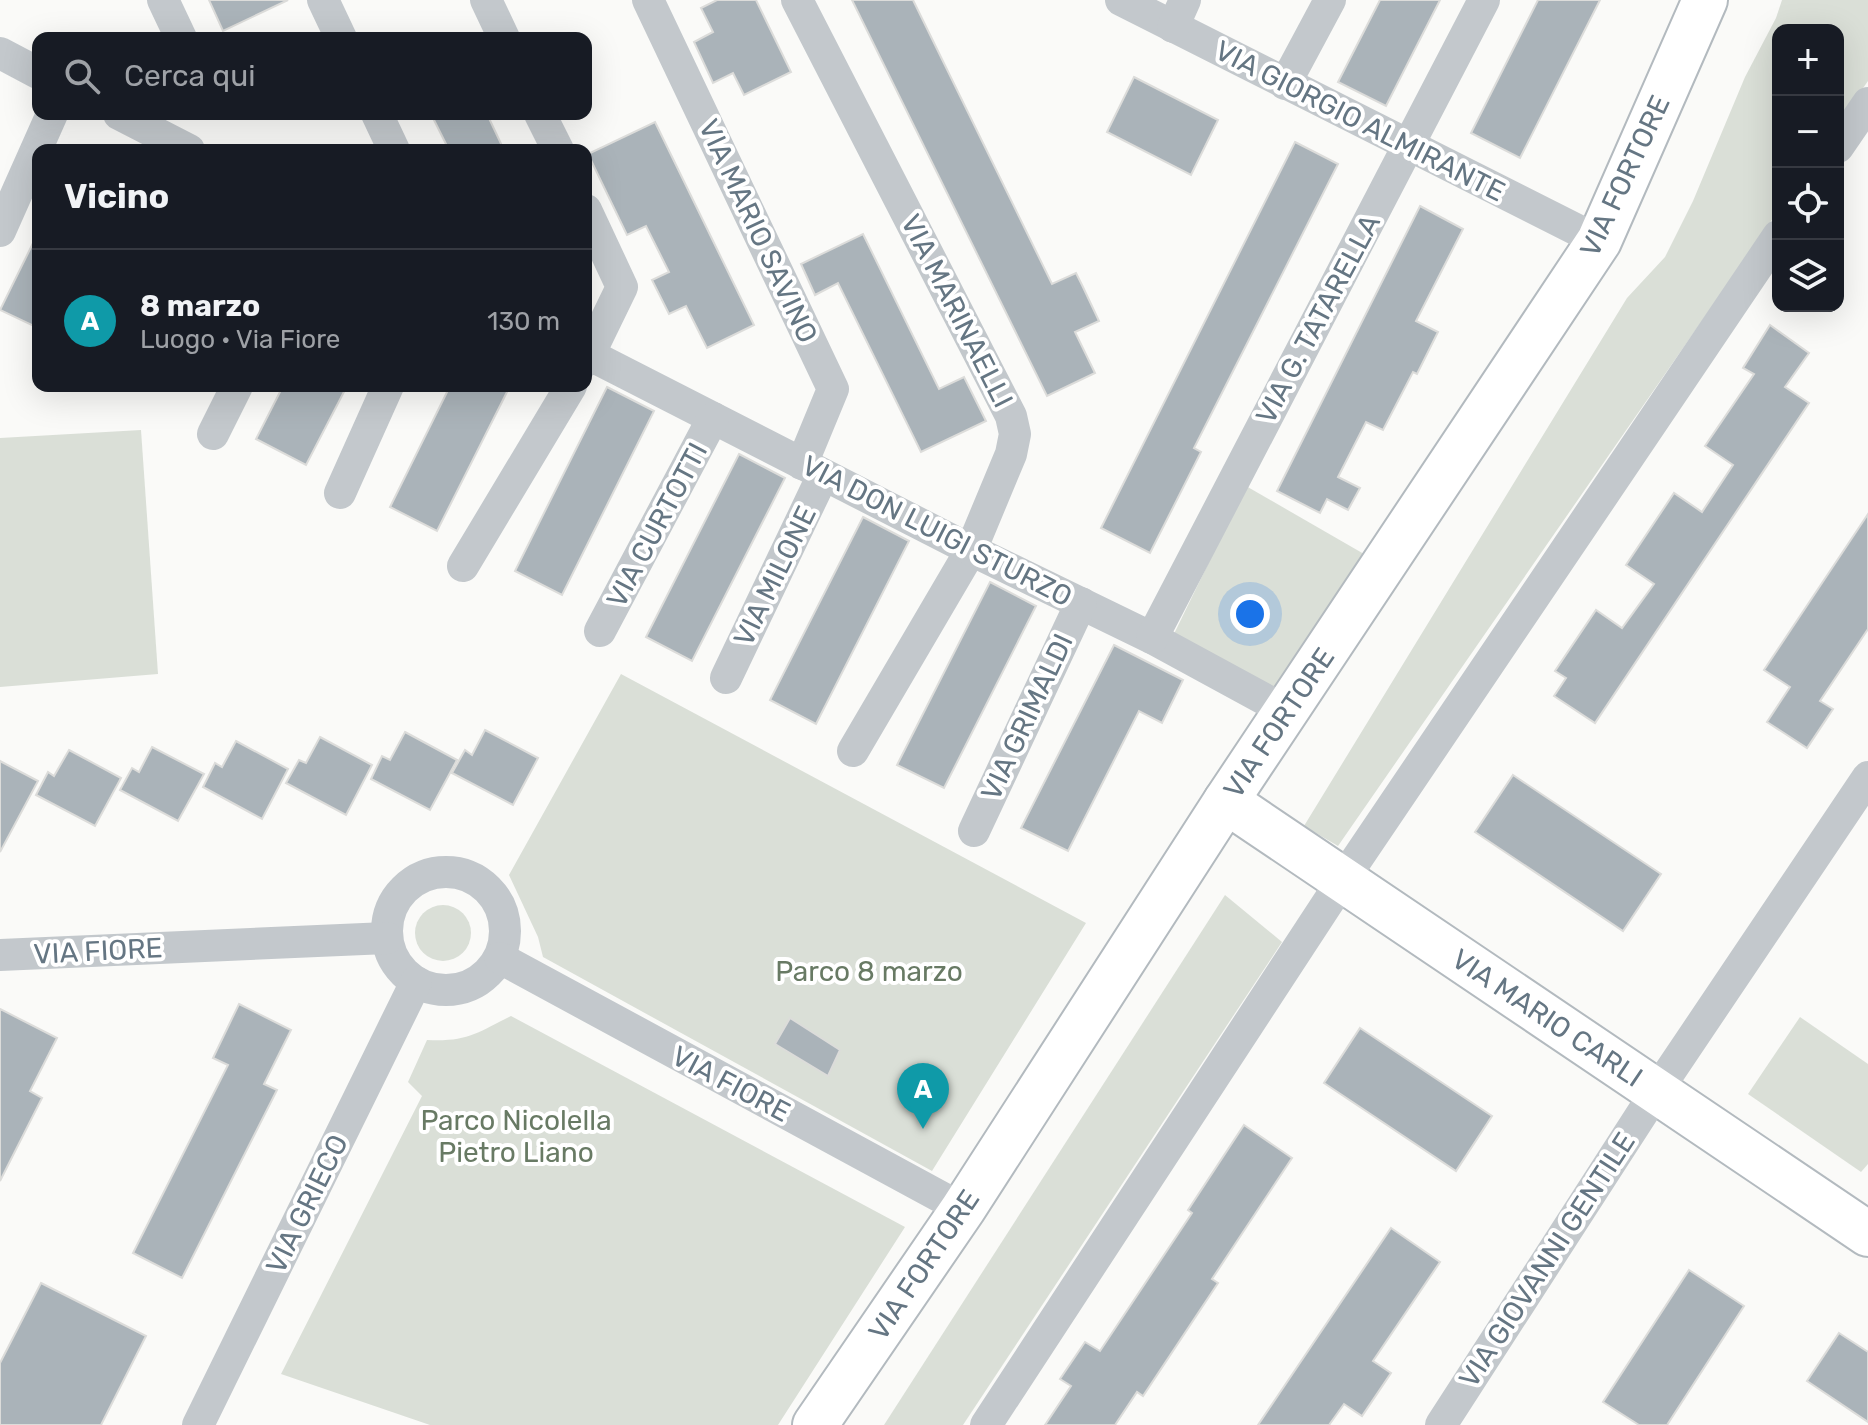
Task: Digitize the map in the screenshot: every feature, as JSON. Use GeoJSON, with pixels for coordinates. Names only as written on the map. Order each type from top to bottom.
{"type":"FeatureCollection","features":[{"type":"Feature","properties":{"kind":"street"},"geometry":{"type":"LineString","coordinates":[[163,0],[178,32]]}},
{"type":"Feature","properties":{"kind":"street"},"geometry":{"type":"LineString","coordinates":[[323,0],[338,32]]}},
{"type":"Feature","properties":{"kind":"street"},"geometry":{"type":"LineString","coordinates":[[486,0],[501,32]]}},
{"type":"Feature","properties":{"kind":"street","name":"VIA MARIO SAVINO"},"geometry":{"type":"LineString","coordinates":[[648,0],[833,389],[813,469]]}},
{"type":"Feature","properties":{"kind":"street","name":"VIA MARINAELLI"},"geometry":{"type":"LineString","coordinates":[[797,0],[1011,416],[1015,434],[1011,454],[971,550],[853,751]]}},
{"type":"Feature","properties":{"kind":"street","name":"VIA GIORGIO ALMIRANTE"},"geometry":{"type":"LineString","coordinates":[[1121,0],[1179,14],[1285,84],[1599,241]]}},
{"type":"Feature","properties":{"kind":"street"},"geometry":{"type":"LineString","coordinates":[[1285,84],[1330,0]]}},
{"type":"Feature","properties":{"kind":"street","name":"VIA G. TATARELLA"},"geometry":{"type":"LineString","coordinates":[[1152,638],[1484,0]]}},
{"type":"Feature","properties":{"kind":"street","name":"VIA FORTORE"},"geometry":{"type":"LineString","coordinates":[[815,1425],[963,1209],[1226,801],[1599,241],[1705,0]]}},
{"type":"Feature","properties":{"kind":"street"},"geometry":{"type":"LineString","coordinates":[[0,53],[32,70]]}},
{"type":"Feature","properties":{"kind":"street"},"geometry":{"type":"LineString","coordinates":[[1844,138],[1868,103]]}},
{"type":"Feature","properties":{"kind":"street"},"geometry":{"type":"LineString","coordinates":[[39,144],[49,120]]}},
{"type":"Feature","properties":{"kind":"street"},"geometry":{"type":"LineString","coordinates":[[133,120],[181,140]]}},
{"type":"Feature","properties":{"kind":"street"},"geometry":{"type":"LineString","coordinates":[[380,120],[391,144]]}},
{"type":"Feature","properties":{"kind":"street"},"geometry":{"type":"LineString","coordinates":[[543,120],[555,144]]}},
{"type":"Feature","properties":{"kind":"street"},"geometry":{"type":"LineString","coordinates":[[0,231],[32,159]]}},
{"type":"Feature","properties":{"kind":"street"},"geometry":{"type":"LineString","coordinates":[[592,223],[622,287],[592,346]]}},
{"type":"Feature","properties":{"kind":"street"},"geometry":{"type":"LineString","coordinates":[[986,1425],[1342,881],[1775,240]]}},
{"type":"Feature","properties":{"kind":"street","name":"VIA DON LUIGI STURZO"},"geometry":{"type":"LineString","coordinates":[[592,358],[1152,638],[1288,712]]}},
{"type":"Feature","properties":{"kind":"street"},"geometry":{"type":"LineString","coordinates":[[213,434],[234,392]]}},
{"type":"Feature","properties":{"kind":"street"},"geometry":{"type":"LineString","coordinates":[[340,493],[385,392]]}},
{"type":"Feature","properties":{"kind":"street"},"geometry":{"type":"LineString","coordinates":[[463,566],[567,392]]}},
{"type":"Feature","properties":{"kind":"street","name":"VIA CURTOTTI"},"geometry":{"type":"LineString","coordinates":[[600,631],[713,418]]}},
{"type":"Feature","properties":{"kind":"street","name":"VIA MILONE"},"geometry":{"type":"LineString","coordinates":[[726,678],[813,469]]}},
{"type":"Feature","properties":{"kind":"street","name":"VIA GRIMALDI"},"geometry":{"type":"LineString","coordinates":[[974,831],[1081,603]]}},
{"type":"Feature","properties":{"kind":"street","name":"VIA GIOVANNI GENTILE"},"geometry":{"type":"LineString","coordinates":[[1441,1425],[1656,1092],[1868,777]]}},
{"type":"Feature","properties":{"kind":"street","name":"VIA MARIO CARLI"},"geometry":{"type":"LineString","coordinates":[[1226,801],[1868,1234]]}},
{"type":"Feature","properties":{"kind":"street"},"geometry":{"type":"LineString","coordinates":[[446,871],[466,875],[484,885],[497,900],[505,919],[506,939],[500,958],[488,974],[472,985],[456,990],[434,989],[416,982],[402,971],[392,955],[387,938],[388,918],[396,899],[409,884],[426,875],[446,871]]}},
{"type":"Feature","properties":{"kind":"street","name":"VIA FIORE"},"geometry":{"type":"LineString","coordinates":[[0,955],[387,938]]}},
{"type":"Feature","properties":{"kind":"street","name":"VIA FIORE"},"geometry":{"type":"LineString","coordinates":[[500,958],[963,1209]]}},
{"type":"Feature","properties":{"kind":"street","name":"VIA GRIECO"},"geometry":{"type":"LineString","coordinates":[[198,1425],[416,982]]}},
{"type":"Feature","properties":{"kind":"green space"},"geometry":{"type":"Polygon","coordinates":[[[1782,0],[1868,0],[1868,81],[1844,115],[1844,24],[1773,24],[1782,0]]]}},
{"type":"Feature","properties":{"kind":"green space"},"geometry":{"type":"Polygon","coordinates":[[[1772,26],[1772,220],[1338,846],[1304,826],[1627,298],[1665,257],[1693,201],[1745,77],[1772,26]]]}},
{"type":"Feature","properties":{"kind":"green space"},"geometry":{"type":"Polygon","coordinates":[[[141,430],[158,674],[0,687],[0,438],[141,430]]]}},
{"type":"Feature","properties":{"kind":"green space"},"geometry":{"type":"Polygon","coordinates":[[[1246,486],[1364,554],[1271,694],[1172,638],[1246,486]]]}},
{"type":"Feature","properties":{"kind":"green space","name":"Parco 8 marzo"},"geometry":{"type":"Polygon","coordinates":[[[621,674],[1086,923],[932,1171],[543,957],[538,937],[509,875],[621,674]]]}},
{"type":"Feature","properties":{"kind":"green space"},"geometry":{"type":"Polygon","coordinates":[[[1225,895],[1282,942],[963,1425],[884,1425],[1225,895]]]}},
{"type":"Feature","properties":{"kind":"green space"},"geometry":{"type":"Polygon","coordinates":[[[443,905],[463,913],[471,933],[463,953],[443,961],[423,953],[415,933],[423,913],[443,905]]]}},
{"type":"Feature","properties":{"kind":"green space","name":"Parco Nicolella Pietro Liano"},"geometry":{"type":"Polygon","coordinates":[[[511,1016],[905,1227],[778,1425],[430,1425],[281,1374],[422,1096],[408,1082],[427,1040],[462,1038],[511,1016]]]}},
{"type":"Feature","properties":{"kind":"green space"},"geometry":{"type":"Polygon","coordinates":[[[1800,1017],[1868,1064],[1868,1164],[1861,1172],[1748,1094],[1800,1017]]]}},
{"type":"Feature","properties":{"kind":"building"},"geometry":{"type":"Polygon","coordinates":[[[209,0],[288,0],[223,31],[209,0]]]}},
{"type":"Feature","properties":{"kind":"building"},"geometry":{"type":"Polygon","coordinates":[[[717,0],[756,0],[791,72],[744,95],[733,73],[713,83],[694,42],[713,32],[701,8],[717,0]]]}},
{"type":"Feature","properties":{"kind":"building"},"geometry":{"type":"Polygon","coordinates":[[[852,0],[913,0],[1052,284],[1076,273],[1082,285],[1099,321],[1075,332],[1095,373],[1047,396],[852,0]]]}},
{"type":"Feature","properties":{"kind":"building"},"geometry":{"type":"Polygon","coordinates":[[[1380,0],[1440,0],[1386,106],[1338,82],[1380,0]]]}},
{"type":"Feature","properties":{"kind":"building"},"geometry":{"type":"Polygon","coordinates":[[[1538,0],[1600,0],[1520,158],[1471,133],[1538,0]]]}},
{"type":"Feature","properties":{"kind":"building"},"geometry":{"type":"Polygon","coordinates":[[[1134,77],[1218,120],[1191,175],[1107,132],[1134,77]]]}},
{"type":"Feature","properties":{"kind":"building"},"geometry":{"type":"Polygon","coordinates":[[[434,120],[490,120],[501,144],[446,144],[434,120]]]}},
{"type":"Feature","properties":{"kind":"building"},"geometry":{"type":"Polygon","coordinates":[[[655,122],[754,325],[707,348],[686,306],[669,314],[652,280],[669,272],[646,226],[627,235],[592,162],[592,152],[655,122]]]}},
{"type":"Feature","properties":{"kind":"building"},"geometry":{"type":"Polygon","coordinates":[[[1295,142],[1338,164],[1194,448],[1201,452],[1150,553],[1101,528],[1295,142]]]}},
{"type":"Feature","properties":{"kind":"building"},"geometry":{"type":"Polygon","coordinates":[[[1420,206],[1463,229],[1416,321],[1438,332],[1383,430],[1366,422],[1338,477],[1360,488],[1348,510],[1327,499],[1320,513],[1277,491],[1420,206]]]}},
{"type":"Feature","properties":{"kind":"building"},"geometry":{"type":"Polygon","coordinates":[[[863,234],[939,389],[964,377],[986,421],[921,452],[838,283],[815,295],[801,264],[863,234]]]}},
{"type":"Feature","properties":{"kind":"building"},"geometry":{"type":"Polygon","coordinates":[[[32,245],[32,325],[0,310],[32,245]]]}},
{"type":"Feature","properties":{"kind":"building"},"geometry":{"type":"Polygon","coordinates":[[[1770,325],[1809,353],[1785,387],[1809,403],[1595,723],[1554,696],[1566,678],[1555,671],[1596,610],[1622,628],[1654,584],[1626,565],[1674,493],[1702,512],[1733,465],[1705,446],[1754,374],[1743,368],[1770,325]]]}},
{"type":"Feature","properties":{"kind":"building"},"geometry":{"type":"Polygon","coordinates":[[[607,387],[654,411],[562,595],[515,571],[607,387]]]}},
{"type":"Feature","properties":{"kind":"building"},"geometry":{"type":"Polygon","coordinates":[[[280,392],[344,392],[306,465],[256,439],[280,392]]]}},
{"type":"Feature","properties":{"kind":"building"},"geometry":{"type":"Polygon","coordinates":[[[447,392],[507,392],[437,531],[390,507],[447,392]]]}},
{"type":"Feature","properties":{"kind":"building"},"geometry":{"type":"Polygon","coordinates":[[[739,454],[785,478],[692,661],[646,637],[739,454]]]}},
{"type":"Feature","properties":{"kind":"building"},"geometry":{"type":"Polygon","coordinates":[[[1868,514],[1868,629],[1820,701],[1833,709],[1807,748],[1767,722],[1790,687],[1764,670],[1868,514]]]}},
{"type":"Feature","properties":{"kind":"building"},"geometry":{"type":"Polygon","coordinates":[[[863,517],[909,541],[816,724],[770,700],[863,517]]]}},
{"type":"Feature","properties":{"kind":"building"},"geometry":{"type":"Polygon","coordinates":[[[990,582],[1036,606],[944,788],[897,765],[990,582]]]}},
{"type":"Feature","properties":{"kind":"building"},"geometry":{"type":"Polygon","coordinates":[[[1114,645],[1183,680],[1162,723],[1139,711],[1068,851],[1021,828],[1114,645]]]}},
{"type":"Feature","properties":{"kind":"building"},"geometry":{"type":"Polygon","coordinates":[[[485,730],[538,758],[513,805],[452,773],[465,750],[472,755],[485,730]]]}},
{"type":"Feature","properties":{"kind":"building"},"geometry":{"type":"Polygon","coordinates":[[[405,732],[457,760],[430,810],[371,779],[382,756],[390,760],[405,732]]]}},
{"type":"Feature","properties":{"kind":"building"},"geometry":{"type":"Polygon","coordinates":[[[320,737],[372,765],[346,815],[286,783],[299,760],[306,763],[320,737]]]}},
{"type":"Feature","properties":{"kind":"building"},"geometry":{"type":"Polygon","coordinates":[[[236,741],[288,769],[262,819],[203,787],[215,763],[222,767],[236,741]]]}},
{"type":"Feature","properties":{"kind":"building"},"geometry":{"type":"Polygon","coordinates":[[[152,747],[204,774],[178,821],[120,790],[132,768],[139,772],[152,747]]]}},
{"type":"Feature","properties":{"kind":"building"},"geometry":{"type":"Polygon","coordinates":[[[69,750],[121,778],[95,826],[36,795],[48,772],[54,776],[69,750]]]}},
{"type":"Feature","properties":{"kind":"building"},"geometry":{"type":"Polygon","coordinates":[[[0,761],[38,781],[0,852],[0,761]]]}},
{"type":"Feature","properties":{"kind":"building"},"geometry":{"type":"Polygon","coordinates":[[[1513,775],[1661,874],[1623,931],[1475,832],[1513,775]]]}},
{"type":"Feature","properties":{"kind":"building"},"geometry":{"type":"Polygon","coordinates":[[[239,1004],[291,1030],[264,1084],[277,1090],[182,1278],[133,1253],[228,1065],[213,1058],[239,1004]]]}},
{"type":"Feature","properties":{"kind":"building"},"geometry":{"type":"Polygon","coordinates":[[[0,1009],[57,1038],[30,1091],[42,1098],[0,1181],[0,1009]]]}},
{"type":"Feature","properties":{"kind":"building"},"geometry":{"type":"Polygon","coordinates":[[[790,1018],[840,1050],[828,1076],[775,1044],[790,1018]]]}},
{"type":"Feature","properties":{"kind":"building"},"geometry":{"type":"Polygon","coordinates":[[[1360,1028],[1492,1116],[1456,1171],[1324,1083],[1360,1028]]]}},
{"type":"Feature","properties":{"kind":"building"},"geometry":{"type":"Polygon","coordinates":[[[1244,1125],[1292,1158],[1212,1279],[1218,1283],[1143,1396],[1137,1392],[1115,1425],[1045,1425],[1071,1386],[1060,1379],[1085,1342],[1100,1351],[1192,1213],[1188,1210],[1244,1125]]]}},
{"type":"Feature","properties":{"kind":"building"},"geometry":{"type":"Polygon","coordinates":[[[1391,1228],[1440,1262],[1373,1361],[1391,1373],[1362,1416],[1344,1404],[1329,1425],[1258,1425],[1391,1228]]]}},
{"type":"Feature","properties":{"kind":"building"},"geometry":{"type":"Polygon","coordinates":[[[1689,1270],[1744,1306],[1667,1425],[1639,1425],[1603,1402],[1689,1270]]]}},
{"type":"Feature","properties":{"kind":"building"},"geometry":{"type":"Polygon","coordinates":[[[41,1283],[146,1336],[101,1425],[0,1425],[0,1363],[41,1283]]]}},
{"type":"Feature","properties":{"kind":"building"},"geometry":{"type":"Polygon","coordinates":[[[1839,1333],[1868,1352],[1868,1422],[1807,1381],[1839,1333]]]}},
{"type":"Feature","properties":{"kind":"place","name":"8 marzo"},"geometry":{"type":"Point","coordinates":[923,1129]}}]}
